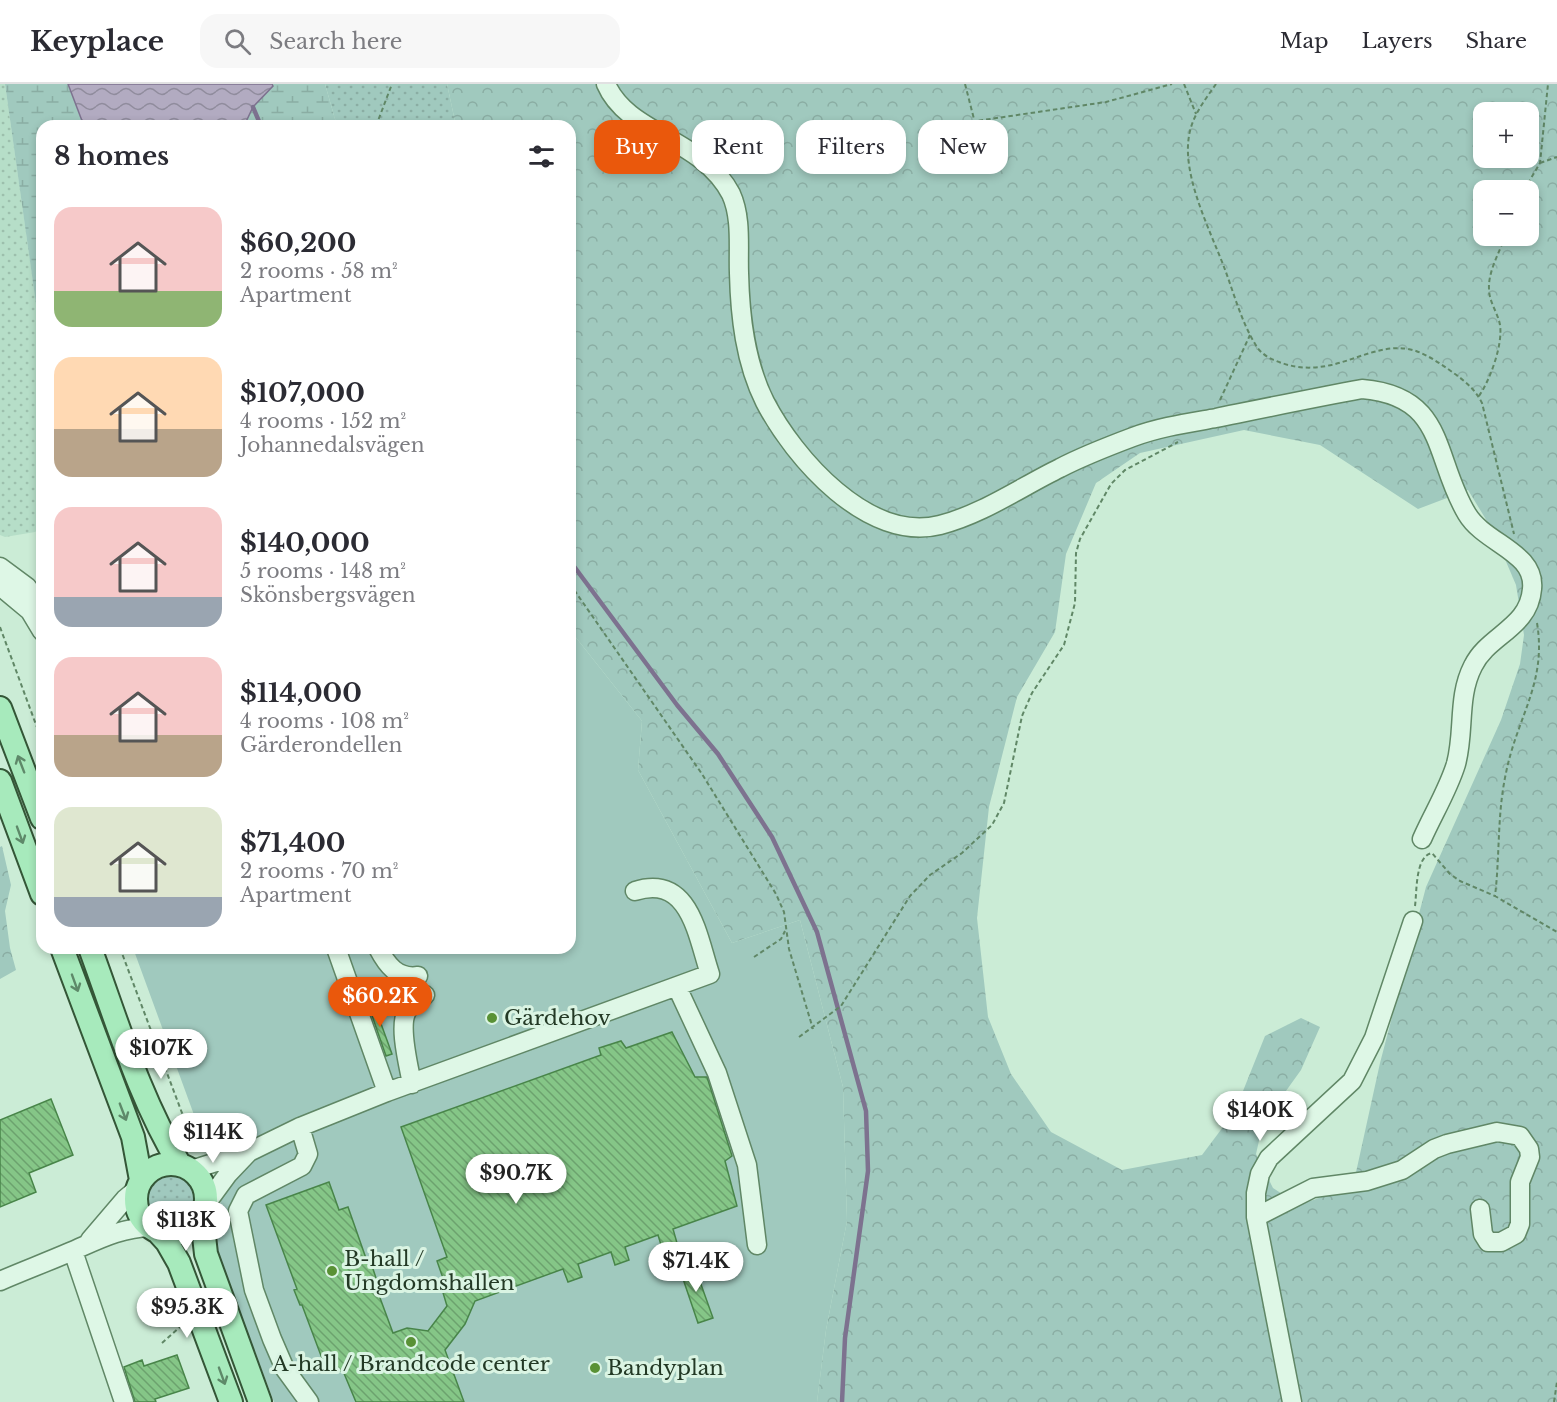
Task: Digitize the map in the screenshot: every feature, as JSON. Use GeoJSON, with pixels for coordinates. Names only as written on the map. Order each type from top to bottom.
{"type":"FeatureCollection","features":[{"type":"Feature","properties":{"kind":"main road"},"geometry":{"type":"LineString","coordinates":[[0,708],[36,802]]}},
{"type":"Feature","properties":{"kind":"main road"},"geometry":{"type":"LineString","coordinates":[[0,781],[36,878]]}},
{"type":"Feature","properties":{"kind":"main road"},"geometry":{"type":"LineString","coordinates":[[64,954],[133,1137],[139,1185],[138,1210],[167,1242],[179,1263],[231,1402]]}},
{"type":"Feature","properties":{"kind":"main road"},"geometry":{"type":"LineString","coordinates":[[92,954],[134,1068],[164,1137],[186,1167],[203,1184],[206,1254],[260,1402]]}},
{"type":"Feature","properties":{"kind":"main road"},"geometry":{"type":"LineString","coordinates":[[139,1185],[156,1167],[170,1163],[186,1167]]}},
{"type":"Feature","properties":{"kind":"main road"},"geometry":{"type":"LineString","coordinates":[[154,1229],[169,1234],[184,1232],[204,1211]]}},
{"type":"Feature","properties":{"kind":"street"},"geometry":{"type":"LineString","coordinates":[[606,84],[618,103],[640,122],[700,158],[716,172],[732,196],[740,234],[740,307],[747,350],[764,400],[787,438],[816,473],[853,505],[878,517],[907,526],[938,526],[993,503],[1061,467],[1136,436],[1213,418],[1362,389],[1384,391],[1405,398],[1433,432],[1467,516],[1501,547],[1519,556],[1533,578],[1530,603],[1522,618],[1473,664],[1463,691],[1462,724],[1456,764],[1422,839]]}},
{"type":"Feature","properties":{"kind":"street"},"geometry":{"type":"LineString","coordinates":[[0,567],[27,587],[36,599]]}},
{"type":"Feature","properties":{"kind":"street"},"geometry":{"type":"LineString","coordinates":[[0,586],[30,610],[36,620]]}},
{"type":"Feature","properties":{"kind":"street"},"geometry":{"type":"LineString","coordinates":[[186,1167],[251,1151],[300,1127],[387,1092],[710,974],[691,917],[681,898],[670,890],[657,887],[635,891]]}},
{"type":"Feature","properties":{"kind":"street"},"geometry":{"type":"LineString","coordinates":[[1292,1402],[1256,1217],[1256,1193],[1260,1174],[1269,1158],[1352,1081],[1374,1038],[1413,921]]}},
{"type":"Feature","properties":{"kind":"street"},"geometry":{"type":"LineString","coordinates":[[338,954],[387,1092]]}},
{"type":"Feature","properties":{"kind":"street"},"geometry":{"type":"LineString","coordinates":[[382,954],[395,972],[411,977],[418,976]]}},
{"type":"Feature","properties":{"kind":"street"},"geometry":{"type":"LineString","coordinates":[[677,987],[717,1073],[747,1165],[757,1245]]}},
{"type":"Feature","properties":{"kind":"street"},"geometry":{"type":"LineString","coordinates":[[412,1084],[407,1057],[405,1017],[407,1010],[426,995]]}},
{"type":"Feature","properties":{"kind":"street"},"geometry":{"type":"LineString","coordinates":[[300,1127],[308,1154],[302,1166],[246,1195],[238,1211],[254,1290],[272,1339],[285,1369],[309,1402]]}},
{"type":"Feature","properties":{"kind":"street"},"geometry":{"type":"LineString","coordinates":[[1256,1217],[1312,1188],[1367,1181],[1402,1170],[1434,1149],[1447,1144],[1497,1132],[1520,1136],[1529,1149],[1530,1157],[1520,1182],[1520,1224],[1516,1234],[1501,1242],[1488,1242],[1483,1234],[1479,1209]]}},
{"type":"Feature","properties":{"kind":"street"},"geometry":{"type":"LineString","coordinates":[[204,1211],[228,1174],[251,1151]]}},
{"type":"Feature","properties":{"kind":"street"},"geometry":{"type":"LineString","coordinates":[[80,1247],[139,1185]]}},
{"type":"Feature","properties":{"kind":"street"},"geometry":{"type":"LineString","coordinates":[[0,1281],[121,1230],[154,1229]]}},
{"type":"Feature","properties":{"kind":"street"},"geometry":{"type":"LineString","coordinates":[[80,1247],[124,1402]]}},
{"type":"Feature","properties":{"kind":"path"},"geometry":{"type":"LineString","coordinates":[[377,120],[392,84]]}},
{"type":"Feature","properties":{"kind":"path"},"geometry":{"type":"LineString","coordinates":[[965,84],[974,120],[1052,112],[1106,102],[1172,84]]}},
{"type":"Feature","properties":{"kind":"path"},"geometry":{"type":"LineString","coordinates":[[1184,84],[1196,114]]}},
{"type":"Feature","properties":{"kind":"path"},"geometry":{"type":"LineString","coordinates":[[1216,84],[1196,114],[1189,135],[1188,159],[1208,225],[1250,335],[1258,350],[1273,360],[1315,370],[1340,365],[1360,356],[1382,351],[1415,351],[1435,360],[1463,379],[1479,396],[1519,556]]}},
{"type":"Feature","properties":{"kind":"path"},"geometry":{"type":"LineString","coordinates":[[1530,180],[1540,163],[1548,84]]}},
{"type":"Feature","properties":{"kind":"path"},"geometry":{"type":"LineString","coordinates":[[1540,163],[1557,157]]}},
{"type":"Feature","properties":{"kind":"path"},"geometry":{"type":"LineString","coordinates":[[1479,396],[1491,378],[1498,340],[1500,326],[1489,290],[1490,275],[1501,246]]}},
{"type":"Feature","properties":{"kind":"path"},"geometry":{"type":"LineString","coordinates":[[1213,418],[1233,368],[1250,335]]}},
{"type":"Feature","properties":{"kind":"path"},"geometry":{"type":"LineString","coordinates":[[799,1037],[813,1029],[841,1006],[910,896],[930,874],[962,853],[992,825],[1004,803],[1025,708],[1032,693],[1064,645],[1075,603],[1076,553],[1080,539],[1111,484],[1125,470],[1181,440]]}},
{"type":"Feature","properties":{"kind":"path"},"geometry":{"type":"LineString","coordinates":[[576,593],[738,828],[776,894],[786,922],[789,949],[813,1029]]}},
{"type":"Feature","properties":{"kind":"path"},"geometry":{"type":"LineString","coordinates":[[1495,896],[1499,815],[1506,774],[1515,736],[1539,673],[1540,644],[1530,603]]}},
{"type":"Feature","properties":{"kind":"path"},"geometry":{"type":"LineString","coordinates":[[0,627],[36,725]]}},
{"type":"Feature","properties":{"kind":"path"},"geometry":{"type":"LineString","coordinates":[[1413,921],[1421,861],[1428,854],[1438,857],[1450,874],[1460,881],[1495,896],[1557,932]]}},
{"type":"Feature","properties":{"kind":"path"},"geometry":{"type":"LineString","coordinates":[[754,957],[781,939],[786,922]]}},
{"type":"Feature","properties":{"kind":"path"},"geometry":{"type":"LineString","coordinates":[[122,954],[185,1121],[224,1159]]}},
{"type":"Feature","properties":{"kind":"path"},"geometry":{"type":"LineString","coordinates":[[149,1066],[163,1062]]}},
{"type":"Feature","properties":{"kind":"path"},"geometry":{"type":"LineString","coordinates":[[162,1343],[180,1327],[182,1319]]}},
{"type":"Feature","properties":{"kind":"path"},"geometry":{"type":"LineString","coordinates":[[1554,1402],[1557,1382]]}},
{"type":"Feature","properties":{"kind":"green space"},"geometry":{"type":"Polygon","coordinates":[[[0,84],[5,84],[36,303],[36,531],[5,537],[0,535],[0,84]]]}},
{"type":"Feature","properties":{"kind":"green space"},"geometry":{"type":"Polygon","coordinates":[[[5,84],[68,84],[82,120],[36,120],[36,304],[5,84]]]}},
{"type":"Feature","properties":{"kind":"green space"},"geometry":{"type":"Polygon","coordinates":[[[272,84],[325,84],[335,120],[247,120],[253,107],[273,86],[272,84]]]}},
{"type":"Feature","properties":{"kind":"green space"},"geometry":{"type":"Polygon","coordinates":[[[325,84],[447,84],[455,120],[335,120],[325,84]]]}},
{"type":"Feature","properties":{"kind":"green space"},"geometry":{"type":"Polygon","coordinates":[[[447,84],[1557,84],[1557,1402],[817,1402],[826,1330],[847,1221],[843,1087],[800,920],[732,943],[638,770],[642,721],[576,638],[576,120],[455,120],[447,84]],[[1244,430],[1140,453],[1096,483],[1066,554],[1055,632],[1017,697],[989,807],[977,918],[988,1017],[1011,1074],[1051,1132],[1122,1170],[1202,1155],[1235,1111],[1265,1036],[1301,1018],[1320,1027],[1301,1070],[1263,1123],[1256,1154],[1273,1188],[1299,1205],[1353,1186],[1380,1063],[1426,887],[1501,720],[1520,664],[1524,635],[1516,585],[1493,531],[1468,490],[1418,509],[1320,445],[1244,430]]]}},
{"type":"Feature","properties":{"kind":"green space","name":"Gärdehov"},"geometry":{"type":"Polygon","coordinates":[[[576,638],[642,721],[638,770],[732,943],[800,920],[843,1087],[847,1221],[826,1330],[817,1402],[274,1402],[218,1254],[216,1218],[221,1201],[224,1150],[218,1138],[197,1123],[135,954],[576,954],[576,638]]]}},
{"type":"Feature","properties":{"kind":"green space"},"geometry":{"type":"Polygon","coordinates":[[[2,846],[11,885],[5,911],[10,948],[16,970],[0,979],[0,847],[2,846]]]}},
{"type":"Feature","properties":{"kind":"green space"},"geometry":{"type":"Polygon","coordinates":[[[166,1176],[176,1176],[188,1183],[195,1195],[195,1205],[188,1217],[176,1224],[166,1224],[151,1213],[147,1205],[147,1195],[158,1180],[166,1176]]]}},
{"type":"Feature","properties":{"kind":"water"},"geometry":{"type":"Polygon","coordinates":[[[68,84],[272,84],[273,86],[253,107],[247,120],[82,120],[68,84]]]}},
{"type":"Feature","properties":{"kind":"building"},"geometry":{"type":"Polygon","coordinates":[[[372,999],[392,1054],[386,1056],[367,1001],[372,999]]]}},
{"type":"Feature","properties":{"kind":"building"},"geometry":{"type":"Polygon","coordinates":[[[672,1032],[695,1077],[707,1077],[732,1156],[725,1161],[737,1206],[673,1229],[677,1243],[662,1248],[658,1235],[625,1247],[629,1260],[615,1265],[611,1252],[578,1264],[582,1277],[568,1282],[563,1269],[475,1301],[465,1324],[445,1350],[464,1402],[356,1402],[343,1371],[330,1372],[323,1361],[294,1290],[297,1289],[266,1205],[329,1182],[339,1210],[348,1207],[368,1264],[371,1263],[376,1278],[373,1279],[393,1333],[407,1328],[428,1331],[447,1306],[441,1286],[445,1284],[437,1261],[447,1257],[401,1127],[601,1055],[599,1048],[621,1041],[626,1048],[672,1032]]]}},
{"type":"Feature","properties":{"kind":"building"},"geometry":{"type":"Polygon","coordinates":[[[51,1099],[73,1155],[29,1173],[36,1192],[0,1207],[0,1120],[51,1099]]]}},
{"type":"Feature","properties":{"kind":"building"},"geometry":{"type":"Polygon","coordinates":[[[693,1262],[713,1318],[698,1323],[679,1267],[693,1262]]]}},
{"type":"Feature","properties":{"kind":"building"},"geometry":{"type":"Polygon","coordinates":[[[177,1355],[189,1388],[155,1399],[156,1402],[135,1402],[124,1367],[142,1360],[144,1366],[177,1355]]]}},
{"type":"Feature","properties":{"kind":"waterway"},"geometry":{"type":"LineString","coordinates":[[253,107],[258,120]]}},
{"type":"Feature","properties":{"kind":"waterway"},"geometry":{"type":"LineString","coordinates":[[576,569],[677,705],[718,754],[772,837],[817,932],[866,1111],[868,1171],[845,1338],[842,1402]]}},
{"type":"Feature","properties":{"kind":"place","name":"Gärdehov"},"geometry":{"type":"Point","coordinates":[492,1018]}},
{"type":"Feature","properties":{"kind":"place","name":"B-hall / Ungdomshallen"},"geometry":{"type":"Point","coordinates":[332,1271]}},
{"type":"Feature","properties":{"kind":"place","name":"A-hall / Brandcode center"},"geometry":{"type":"Point","coordinates":[411,1342]}},
{"type":"Feature","properties":{"kind":"place","name":"Bandyplan"},"geometry":{"type":"Point","coordinates":[595,1368]}}]}
